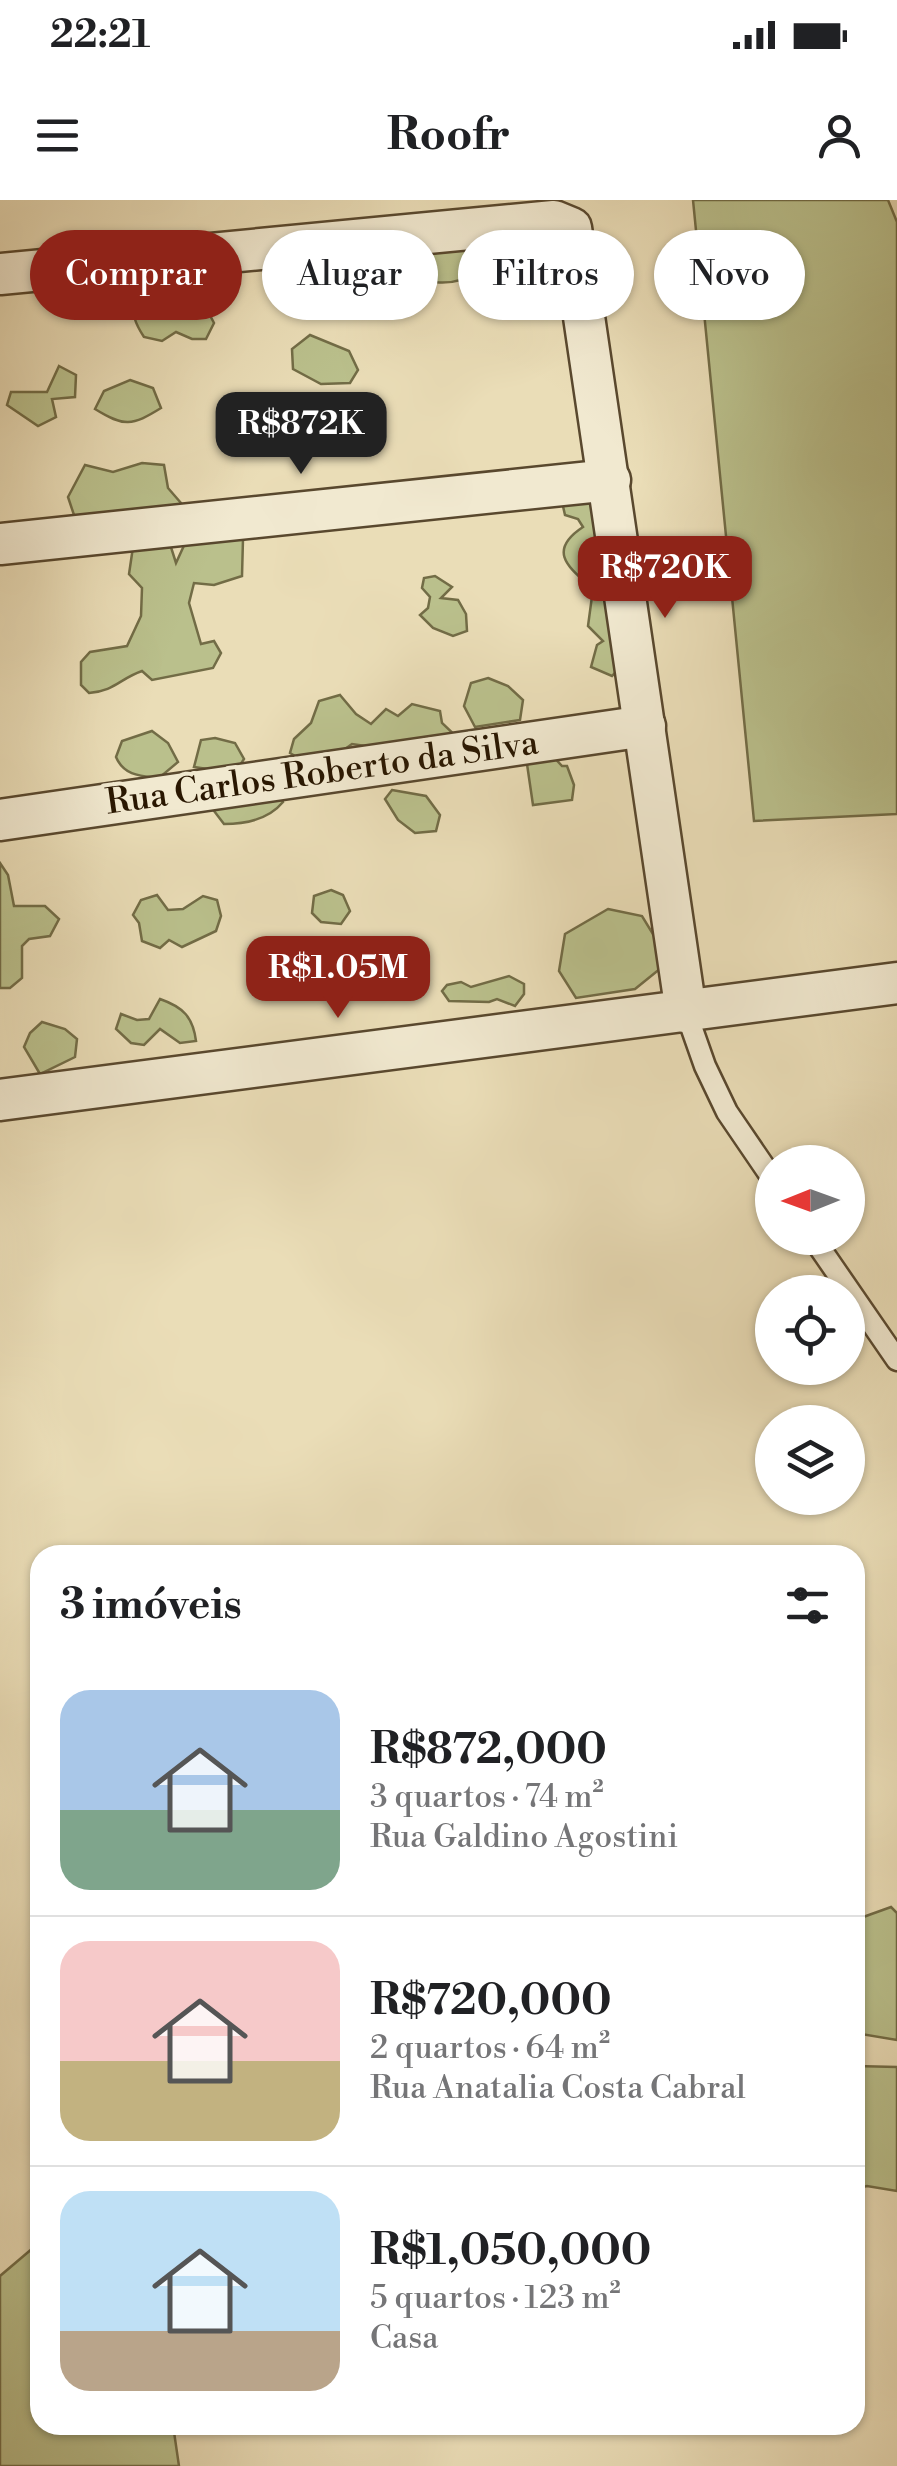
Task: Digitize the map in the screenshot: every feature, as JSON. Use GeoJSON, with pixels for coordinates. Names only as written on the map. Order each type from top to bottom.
{"type":"FeatureCollection","features":[{"type":"Feature","properties":{"kind":"street"},"geometry":{"type":"LineString","coordinates":[[0,274],[554,221],[572,228],[686,1012]]}},
{"type":"Feature","properties":{"kind":"street"},"geometry":{"type":"LineString","coordinates":[[0,544],[610,480]]}},
{"type":"Feature","properties":{"kind":"street","name":"Rua Carlos Roberto da Silva"},"geometry":{"type":"LineString","coordinates":[[0,820],[645,726]]}},
{"type":"Feature","properties":{"kind":"street"},"geometry":{"type":"LineString","coordinates":[[0,1100],[897,983]]}},
{"type":"Feature","properties":{"kind":"lane"},"geometry":{"type":"LineString","coordinates":[[686,1012],[705,1066],[728,1112],[755,1152]]}},
{"type":"Feature","properties":{"kind":"lane"},"geometry":{"type":"LineString","coordinates":[[825,1255],[897,1360]]}},
{"type":"Feature","properties":{"kind":"green space"},"geometry":{"type":"Polygon","coordinates":[[[693,200],[888,200],[897,222],[897,814],[754,821],[705,320],[805,320],[805,230],[696,230],[693,200]]]}},
{"type":"Feature","properties":{"kind":"green space"},"geometry":{"type":"Polygon","coordinates":[[[438,247],[458,247],[458,280],[438,282],[438,247]]]}},
{"type":"Feature","properties":{"kind":"green space"},"geometry":{"type":"Polygon","coordinates":[[[136,320],[214,323],[206,339],[192,339],[176,332],[162,341],[144,337],[136,320]]]}},
{"type":"Feature","properties":{"kind":"green space"},"geometry":{"type":"Polygon","coordinates":[[[310,335],[349,351],[358,370],[350,383],[321,384],[293,369],[292,349],[310,335]]]}},
{"type":"Feature","properties":{"kind":"green space"},"geometry":{"type":"Polygon","coordinates":[[[59,366],[76,375],[75,397],[52,399],[56,417],[38,426],[7,405],[11,392],[47,392],[59,366]]]}},
{"type":"Feature","properties":{"kind":"green space"},"geometry":{"type":"Polygon","coordinates":[[[130,380],[153,388],[161,408],[128,422],[95,409],[104,391],[130,380]]]}},
{"type":"Feature","properties":{"kind":"green space"},"geometry":{"type":"Polygon","coordinates":[[[142,463],[164,465],[168,488],[181,503],[176,520],[75,518],[68,497],[85,465],[113,472],[142,463]]]}},
{"type":"Feature","properties":{"kind":"green space"},"geometry":{"type":"Polygon","coordinates":[[[588,486],[616,582],[604,596],[622,604],[627,661],[612,676],[591,667],[597,645],[603,641],[588,626],[593,589],[570,567],[564,552],[565,544],[583,527],[578,519],[565,515],[560,493],[588,486]]]}},
{"type":"Feature","properties":{"kind":"green space"},"geometry":{"type":"Polygon","coordinates":[[[187,539],[243,539],[242,576],[214,585],[194,583],[189,603],[201,644],[214,641],[221,653],[213,668],[152,680],[142,671],[105,690],[89,693],[81,685],[81,662],[90,652],[127,646],[141,616],[142,588],[129,574],[133,547],[170,544],[176,563],[187,539]]]}},
{"type":"Feature","properties":{"kind":"green space"},"geometry":{"type":"Polygon","coordinates":[[[435,576],[452,587],[441,598],[458,600],[466,614],[467,631],[453,636],[433,628],[420,615],[428,608],[430,597],[422,588],[424,578],[435,576]]]}},
{"type":"Feature","properties":{"kind":"green space"},"geometry":{"type":"Polygon","coordinates":[[[488,678],[508,686],[523,700],[520,720],[475,727],[464,706],[471,683],[488,678]]]}},
{"type":"Feature","properties":{"kind":"green space"},"geometry":{"type":"Polygon","coordinates":[[[340,695],[371,724],[386,709],[398,716],[412,704],[440,711],[442,723],[461,741],[387,749],[352,744],[338,754],[307,763],[290,753],[294,739],[311,723],[319,701],[340,695]]]}},
{"type":"Feature","properties":{"kind":"green space"},"geometry":{"type":"Polygon","coordinates":[[[152,731],[168,743],[178,762],[159,778],[128,771],[116,757],[122,741],[152,731]]]}},
{"type":"Feature","properties":{"kind":"green space"},"geometry":{"type":"Polygon","coordinates":[[[215,738],[235,743],[244,759],[235,773],[194,767],[201,740],[215,738]]]}},
{"type":"Feature","properties":{"kind":"green space"},"geometry":{"type":"Polygon","coordinates":[[[538,750],[550,753],[562,766],[567,766],[574,785],[572,800],[533,805],[527,764],[538,750]]]}},
{"type":"Feature","properties":{"kind":"green space"},"geometry":{"type":"Polygon","coordinates":[[[275,787],[283,802],[256,819],[224,824],[211,807],[275,787]]]}},
{"type":"Feature","properties":{"kind":"green space"},"geometry":{"type":"Polygon","coordinates":[[[392,790],[426,796],[440,815],[436,831],[415,833],[398,820],[385,799],[392,790]]]}},
{"type":"Feature","properties":{"kind":"green space"},"geometry":{"type":"Polygon","coordinates":[[[0,863],[8,875],[14,906],[45,906],[59,919],[50,936],[29,939],[22,946],[22,978],[10,988],[0,988],[0,863]]]}},
{"type":"Feature","properties":{"kind":"green space"},"geometry":{"type":"Polygon","coordinates":[[[331,890],[343,895],[350,911],[341,924],[321,922],[312,913],[314,896],[331,890]]]}},
{"type":"Feature","properties":{"kind":"green space"},"geometry":{"type":"Polygon","coordinates":[[[157,895],[168,910],[183,909],[203,896],[217,900],[221,916],[216,931],[182,947],[169,940],[160,948],[142,941],[139,923],[133,915],[141,900],[157,895]]]}},
{"type":"Feature","properties":{"kind":"green space"},"geometry":{"type":"Polygon","coordinates":[[[608,909],[642,916],[656,939],[661,968],[635,989],[576,998],[559,971],[565,934],[608,909]]]}},
{"type":"Feature","properties":{"kind":"green space"},"geometry":{"type":"Polygon","coordinates":[[[509,976],[524,984],[524,994],[515,1006],[497,999],[449,1001],[442,991],[447,985],[461,982],[471,987],[509,976]]]}},
{"type":"Feature","properties":{"kind":"green space"},"geometry":{"type":"Polygon","coordinates":[[[160,999],[186,1014],[196,1041],[180,1043],[160,1029],[144,1045],[131,1043],[116,1029],[121,1014],[137,1020],[149,1019],[160,999]]]}},
{"type":"Feature","properties":{"kind":"green space"},"geometry":{"type":"Polygon","coordinates":[[[42,1022],[65,1029],[77,1039],[75,1057],[40,1074],[24,1047],[30,1033],[42,1022]]]}},
{"type":"Feature","properties":{"kind":"green space"},"geometry":{"type":"Polygon","coordinates":[[[891,1907],[897,1913],[897,2040],[865,2035],[865,1916],[891,1907]]]}},
{"type":"Feature","properties":{"kind":"green space"},"geometry":{"type":"Polygon","coordinates":[[[865,2066],[897,2067],[897,2191],[867,2186],[865,2066]]]}},
{"type":"Feature","properties":{"kind":"green space"},"geometry":{"type":"Polygon","coordinates":[[[30,2250],[30,2435],[174,2435],[179,2466],[0,2466],[0,2276],[30,2250]]]}}]}
